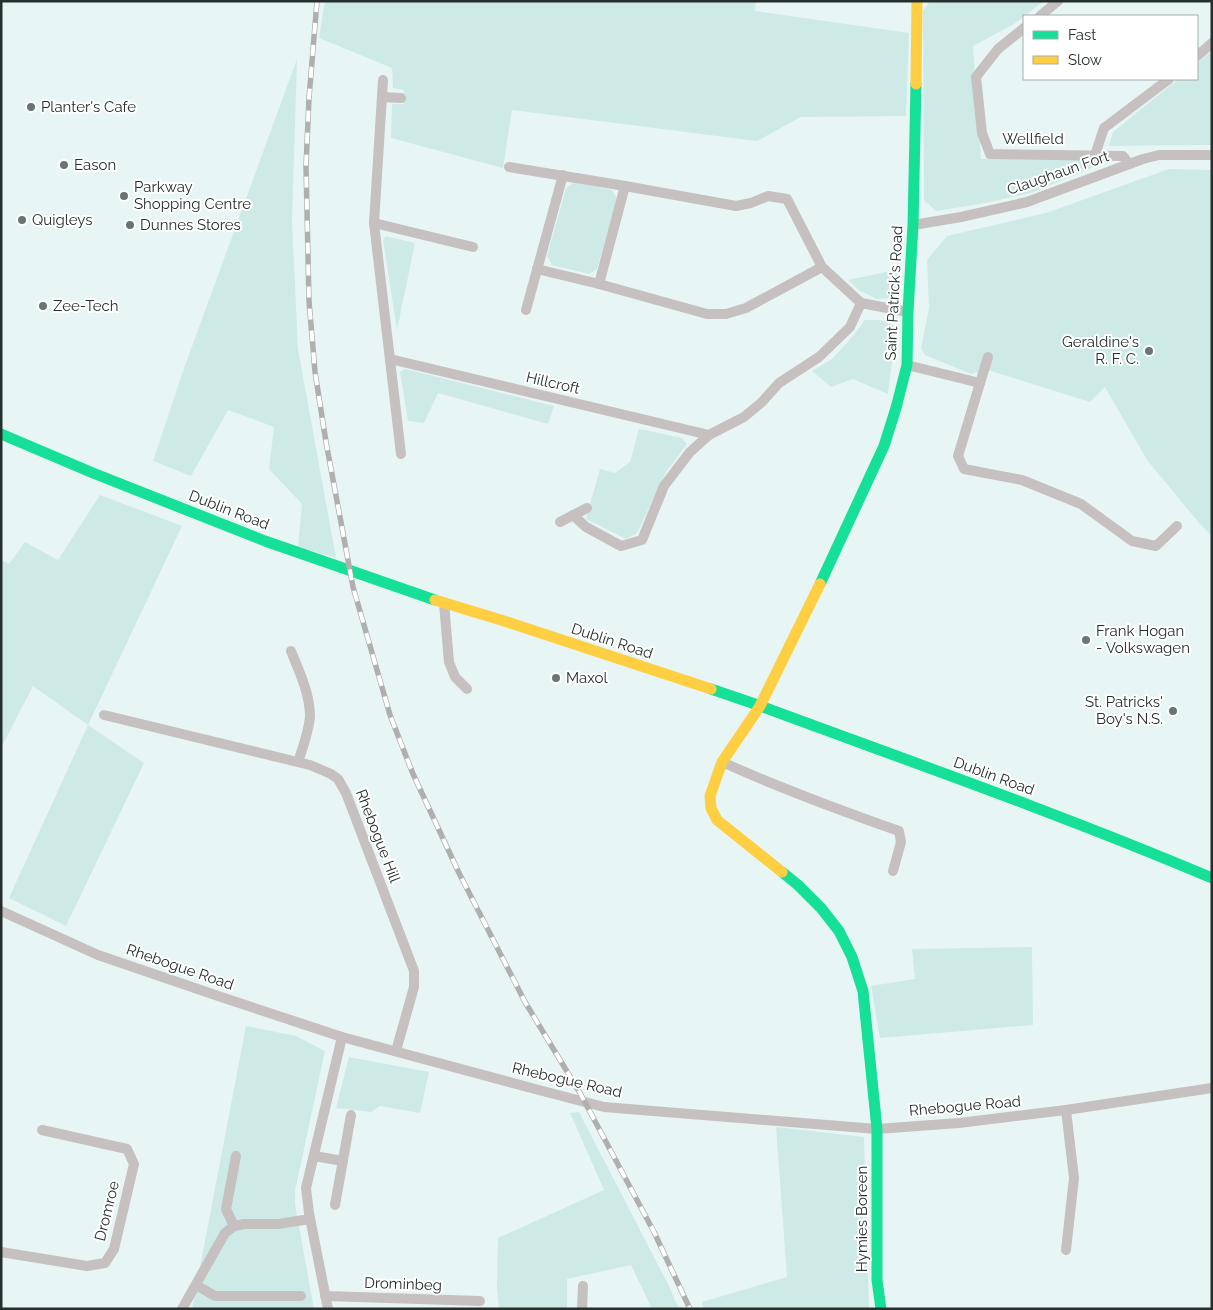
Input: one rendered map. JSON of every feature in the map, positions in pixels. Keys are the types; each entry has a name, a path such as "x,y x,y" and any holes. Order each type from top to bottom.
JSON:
{"street":[{"name":"Saint Patrick's Road","path":"722,762 760,706 808,611 884,446 896,408 907,365 913,224 917,1"},
{"path":"1041,15 1058,1"},
{"name":"Wellfield","path":"1023,29 998,49 976,77 982,133 990,154 1123,156 1129,164"},
{"path":"1198,55 1212,43"},
{"path":"383,80 374,223 401,454"},
{"path":"1095,155 1104,128 1168,80"},
{"path":"382,97 401,98"},
{"name":"Claughaun Fort","path":"913,224 961,217 1027,202 1143,159 1159,155 1212,155"},
{"path":"508,167 736,206 751,203 768,196 787,199 822,267 861,303 908,312"},
{"path":"526,310 563,176"},
{"path":"599,284 626,186"},
{"path":"374,223 473,247"},
{"path":"538,269 707,314 726,314 746,308 822,267"},
{"path":"573,514 586,527 621,546 642,540 664,486 690,452 710,435 744,416 762,402 779,383 819,357 850,327 861,303"},
{"path":"988,357 958,456 964,469 1022,480 1081,504 1132,541 1156,546 1177,526"},
{"name":"Hillcroft","path":"390,360 710,435"},
{"path":"907,365 980,383"},
{"name":"Dublin Road","path":"1,434 93,474 251,536 444,603 501,620 760,706 1130,843 1212,878"},
{"path":"560,522 587,508"},
{"path":"444,603 449,662 455,677 467,689"},
{"path":"290,651 300,672 308,697 310,716 298,762"},
{"name":"Rhebogue Hill","path":"104,715 310,765 338,779 346,793 414,970 414,987 396,1051"},
{"path":"722,762 844,812 898,831 902,842 893,871"},
{"name":"Hymies Boreen","path":"722,762 710,796 711,808 717,820 779,868 822,908 839,931 852,957 863,991 877,1128 877,1280 880,1309"},
{"name":"Rhebogue Road","path":"1,911 98,955 342,1037 604,1107 877,1128 959,1123 1066,1110 1212,1088"},
{"path":"328,1309 310,1219 306,1188 342,1037"},
{"path":"1066,1110 1074,1178 1066,1250"},
{"path":"335,1205 351,1115"},
{"name":"Dromroe","path":"1,1252 87,1266 104,1263 114,1249 134,1164 128,1149 42,1130"},
{"path":"234,1226 226,1209 236,1156"},
{"path":"314,1156 343,1161"},
{"path":"182,1309 225,1233 234,1226 244,1224 278,1224 310,1219"},
{"path":"196,1285 215,1296 301,1296"},
{"path":"582,1309 583,1286"},
{"name":"Drominbeg","path":"325,1296 480,1301"}],"shaded area":[{"path":"325,1 756,1 755,11 909,33 906,116 801,117 757,141 512,110 503,168 391,138 392,104 403,104 404,90 393,88 392,68 319,38"},
{"path":"930,1 1044,1 1026,15 1023,15 1014,24 973,46 981,159 1111,160 1031,193 936,211 924,200 923,11"},
{"path":"1212,51 1212,145 1109,146 1113,132 1177,80 1198,80 1198,62"},
{"path":"297,59 292,221 298,349 336,558 298,547 302,504 269,469 274,427 228,410 191,476 153,461 183,371"},
{"name":"Geraldine's R. F. C.","path":"1169,169 1212,170 1212,536 1147,460 1105,387 1090,402 988,370 971,374 925,355 921,348 929,308 927,260 947,236 1046,213"},
{"path":"575,182 612,190 617,199 597,269 589,274 552,265 547,256 566,188"},
{"path":"386,236 415,243 397,330 383,240"},
{"path":"900,269 898,284 889,298 877,299 859,290 848,280"},
{"path":"865,320 880,320 893,325 895,338 888,394 853,379 831,387 812,371 832,359"},
{"path":"405,369 554,406 548,424 438,393 424,423 408,421 400,372"},
{"path":"639,429 682,438 687,444 666,472 637,533 626,539 586,519 600,469 615,473 630,462"},
{"path":"100,495 182,526 88,725 33,686 1,748 1,560 9,564 25,542 58,560"},
{"path":"88,725 144,763 66,926 9,898"},
{"path":"1032,947 1033,1025 880,1038 871,986 915,979 912,949"},
{"path":"246,1026 296,1036 325,1051 295,1191 295,1204 314,1309 192,1309"},
{"path":"349,1057 429,1072 420,1113 380,1106 371,1112 336,1108"},
{"path":"579,1112 679,1309 652,1309 631,1265 567,1279 567,1309 499,1309 497,1288 498,1238 604,1190 570,1113"},
{"path":"776,1127 864,1137 869,1309 704,1309 702,1302 787,1277"}],"railway":[{"path":"317,1 309,98 306,166 309,301 315,372 353,587 390,715 413,774 459,873 525,1002 580,1093 654,1232 690,1309"}],"traffic: fast":[{"path":"820,584 884,446 907,365 913,225 916,84"},
{"path":"1,434 93,473 265,541 435,600"},
{"path":"711,689 1041,810 1212,878"},
{"path":"782,872 821,908 839,931 852,957 863,991 877,1129 877,1280 881,1309"}],"traffic: slow":[{"path":"916,84 917,1"},
{"path":"782,872 717,820 711,808 710,796 722,762 760,706 820,584"},
{"path":"435,600 711,689"}],"place":[{"name":"Planter's Cafe","path":"31,107"},
{"name":"Eason","path":"64,165"},
{"name":"Parkway Shopping Centre","path":"124,196"},
{"name":"Quigleys","path":"22,220"},
{"name":"Dunnes Stores","path":"130,225"},
{"name":"Zee-Tech","path":"43,306"},
{"name":"Geraldine's R. F. C.","path":"1149,351"},
{"name":"Frank Hogan - Volkswagen","path":"1086,640"},
{"name":"Maxol","path":"556,678"},
{"name":"St. Patricks' Boy's N.S.","path":"1173,711"}]}
